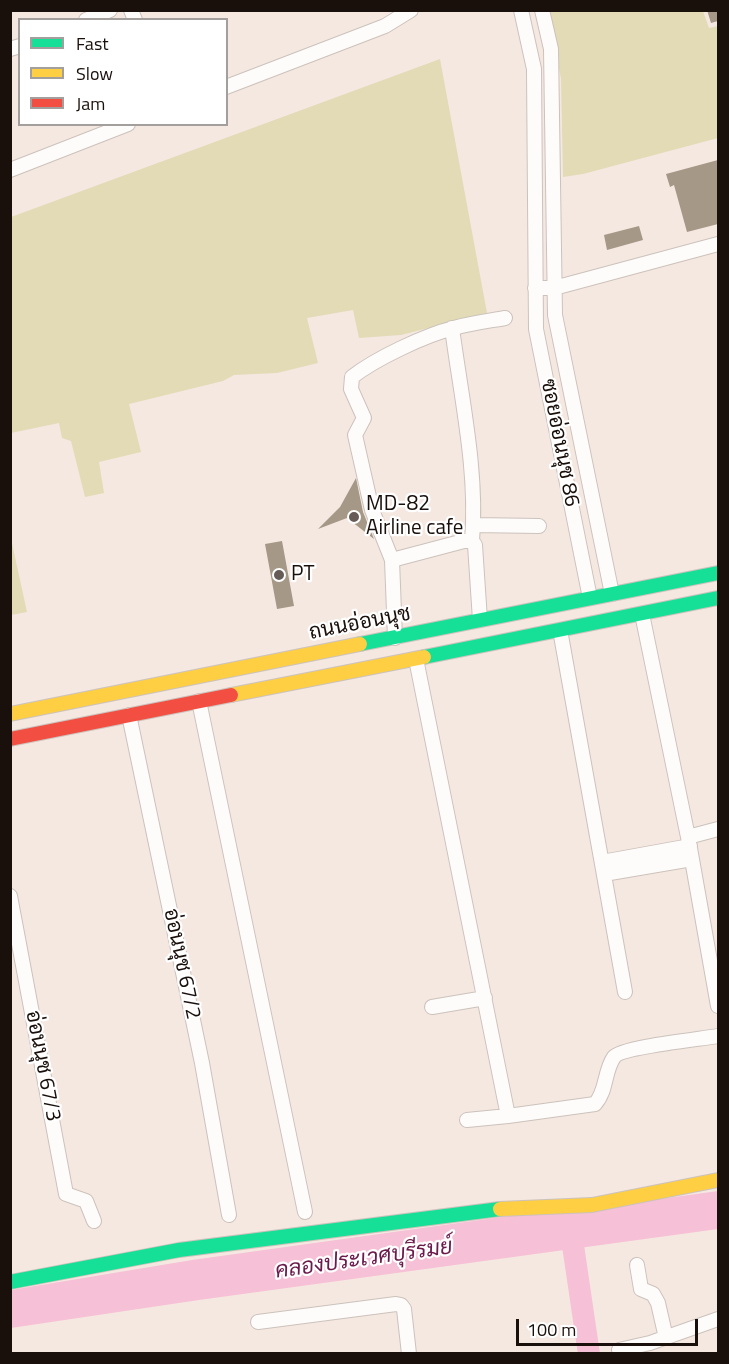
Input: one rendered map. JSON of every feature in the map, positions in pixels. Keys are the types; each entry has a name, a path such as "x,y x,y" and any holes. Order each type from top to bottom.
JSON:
{"main road":[{"name":"ถนนอ่อนนุช","path":"10,714 718,573"},
{"path":"612,594 618,619"},
{"path":"590,598 596,623"},
{"path":"10,739 718,598"},
{"path":"10,1282 227,1244 392,1221 502,1209 592,1205 718,1180"}],"street":[{"path":"228,86 386,26 411,10"},
{"name":"ซอยอ่อนนุช 86","path":"521,10 534,69 536,329 590,598"},
{"name":"ซอยอ่อนนุช 86","path":"542,10 551,49 554,288 557,334 612,594"},
{"path":"10,170 123,126"},
{"path":"535,288 554,288 718,244"},
{"path":"395,638 392,560 372,510 355,435 364,418 351,389 352,377 363,369 419,341 452,328 506,318"},
{"path":"452,328 469,450 474,525 472,541 475,545 480,621"},
{"path":"474,525 539,526"},
{"path":"392,560 472,541"},
{"path":"642,614 690,847 718,1006"},
{"path":"560,630 625,992"},
{"path":"416,659 508,1116"},
{"path":"199,701 305,1212"},
{"name":"อ่อนนุช 67/2","path":"129,715 202,1063 229,1215"},
{"path":"603,868 690,847 718,829"},
{"name":"อ่อนนุช 67/3","path":"10,896 66,1194 86,1201 94,1221"},
{"path":"432,1007 485,998"},
{"path":"467,1120 580,1108 595,1104 602,1093 611,1063 618,1054 640,1048 718,1036"},
{"path":"637,1265 641,1289 653,1294 658,1303 666,1338"},
{"path":"258,1322 401,1305 404,1309 409,1353"},
{"path":"619,1350 666,1338 718,1319"}],"shaded area":[{"path":"548,11 703,11 709,28 718,26 718,138 583,174 563,177 561,79"},
{"path":"440,59 487,313 401,335 359,338 353,310 307,318 318,363 277,373 234,375 223,381 129,404 141,452 99,462 104,493 85,497 71,441 62,438 59,423 11,433 11,217"},
{"path":"10,534 27,612 11,615 10,615"}],"water":[{"name":"คลองประเวศบุรีรมย์","path":"718,1191 718,1229 11,1328 11,1290 192,1260 552,1210 579,1210"}],"building":[{"path":"707,10 718,10 718,21 711,23"},
{"path":"718,160 718,224 687,232 674,185 670,187 666,174"},
{"path":"639,226 643,240 607,250 604,235"},
{"path":"356,478 363,512 374,539 347,518 318,529 340,507"},
{"name":"PT","path":"282,541 294,606 277,609 265,544"}],"waterway":[{"path":"571,1232 589,1354"}],"traffic: fast":[{"path":"360,644 718,573"},
{"path":"424,657 718,598"},
{"path":"10,1282 179,1250 500,1209"}],"traffic: slow":[{"path":"10,714 360,644"},
{"path":"231,695 424,657"},
{"path":"500,1209 592,1205 718,1180"}],"traffic: jam":[{"path":"10,739 231,695"}],"place":[{"name":"MD-82 Airline cafe","path":"354,517"},
{"name":"PT","path":"279,575"}]}
